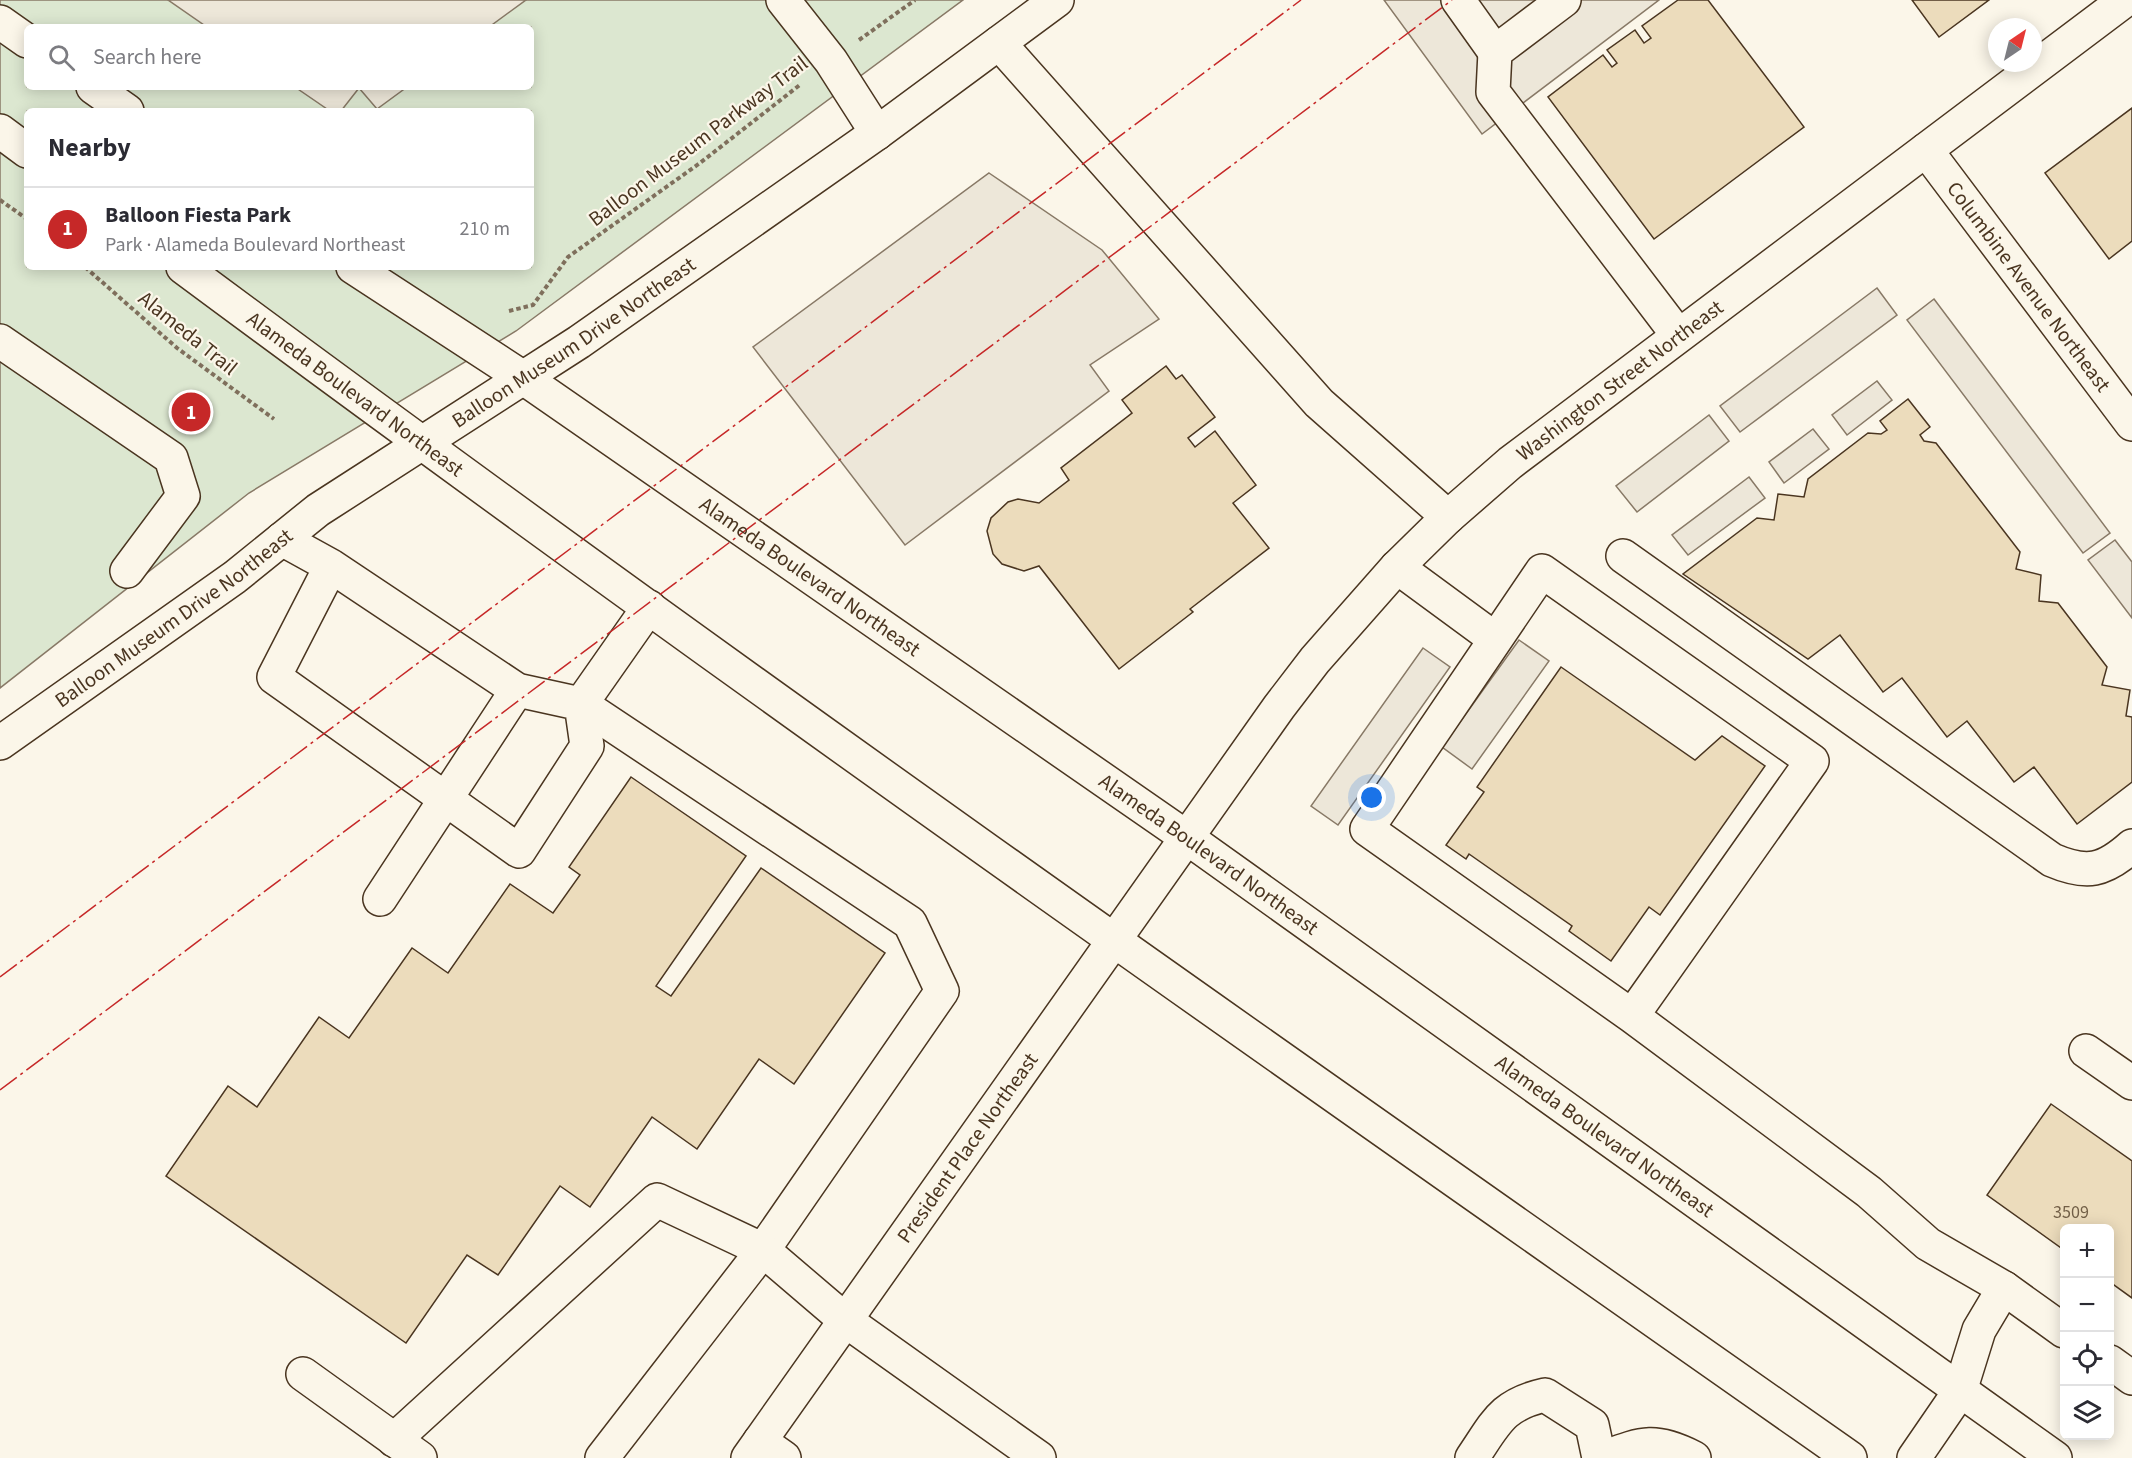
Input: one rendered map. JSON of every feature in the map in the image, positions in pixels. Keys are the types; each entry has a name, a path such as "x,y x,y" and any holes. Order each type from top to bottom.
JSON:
{"main road":[{"path":"783,0 831,61 877,133"},
{"name":"Balloon Museum Drive Northeast","path":"0,743 235,577 318,510 525,379 877,133 1057,0"},
{"path":"1458,0 1495,52 1493,92 1678,335"},
{"path":"1495,52 1564,0"},
{"name":"Washington Street Northeast","path":"1186,837 1315,660 1397,567 1448,517 1556,426 2125,0"},
{"path":"0,22 24,39"},
{"path":"999,43 1319,403 1448,517"},
{"path":"97,90 123,108"},
{"path":"0,131 24,149"},
{"name":"Columbine Avenue Northeast","path":"1926,150 2132,424"},
{"name":"Alameda Boulevard Northeast","path":"187,270 1112,941 1850,1458"},
{"name":"Alameda Boulevard Northeast","path":"358,270 525,379 1186,837 2055,1458"},
{"path":"0,341 171,458 183,496 127,571"},
{"path":"282,539 331,566 517,690 592,710 910,923 942,991 762,1250 602,1458"},
{"path":"1623,556 2052,860 2069,867 2088,870 2105,867 2132,846"},
{"path":"331,566 274,677 519,851 586,746 592,710 649,607"},
{"path":"1397,567 1495,639"},
{"path":"1632,1016 1812,761 1542,571 1366,829 1632,1016 1869,1192 1928,1244 2004,1288 2060,1327"},
{"path":"380,899 517,690"},
{"name":"President Place Northeast","path":"764,1452 846,1320 1186,837"},
{"path":"2086,1051 2132,1083"},
{"path":"303,1374 407,1449 657,1200 762,1250 846,1320 1039,1458"},
{"path":"1914,1458 1960,1391 1979,1330 2004,1288"},
{"path":"2114,1365 2132,1378"},
{"path":"1472,1458 1499,1418 1519,1401 1545,1395 1592,1425 1601,1458 1638,1445 1666,1444 1694,1458"}],"path":[{"name":"Balloon Museum Parkway Trail","path":"509,311 533,305 568,257 700,163 831,61 915,0"},
{"path":"0,200 24,217"},
{"name":"Alameda Trail","path":"88,270 177,348 274,419"}],"green space":[{"path":"0,0 963,0 516,331 249,493 0,688"}],"shaded area":[{"path":"168,0 526,0 493,24 203,24"},
{"path":"1384,0 1659,0 1482,134"},
{"path":"299,90 357,90 343,108 326,108"},
{"path":"361,90 403,90 378,108"},
{"path":"989,173 1102,250 1159,319 1090,365 1109,391 905,545 753,347"},
{"path":"1877,288 1897,315 1740,432 1720,406"},
{"path":"1934,299 2110,533 2083,553 1907,320"},
{"path":"1877,381 1892,400 1847,435 1832,415"},
{"path":"1709,415 1729,441 1637,512 1616,486"},
{"path":"1813,429 1829,449 1784,483 1769,462"},
{"path":"1749,477 1765,498 1688,555 1672,535"},
{"path":"2115,540 2132,562 2132,618 2088,560"},
{"path":"1519,640 1549,661 1472,769 1442,747"},
{"path":"1423,648 1450,667 1338,825 1311,806"}],"building":[{"path":"1678,0 1708,0 1804,127 1654,239 1548,97 1603,55 1612,67 1617,63 1607,50 1635,30 1644,43 1651,38 1642,26"},
{"path":"1912,0 1989,0 1939,37"},
{"path":"2132,108 2132,241 2109,259 2045,173"},
{"path":"1166,366 1176,379 1182,375 1215,417 1188,438 1195,447 1215,431 1256,485 1233,503 1269,548 1190,609 1193,612 1119,669 1039,566 1024,571 1002,564 993,554 987,531 991,518 1008,502 1018,499 1039,503 1069,480 1061,468 1132,413 1122,400"},
{"path":"1908,399 1930,427 1920,435 1924,441 1936,443 2020,552 2016,569 2041,575 2039,601 2058,603 2107,667 2102,685 2130,690 2126,716 2132,717 2132,782 2077,824 2034,767 2014,782 1967,721 1947,737 1902,678 1883,692 1840,635 1808,659 1683,574 1757,518 1774,520 1778,494 1804,497 1808,479 1868,433 1881,434 1887,430 1880,421"},
{"path":"1561,667 1695,760 1722,736 1765,766 1660,915 1649,907 1611,961 1569,931 1572,926 1469,854 1466,859 1446,845 1484,792 1477,787"},
{"path":"631,777 746,856 656,986 671,996 761,868 885,953 794,1084 759,1059 697,1149 652,1117 590,1207 560,1186 498,1275 467,1255 406,1343 166,1176 228,1086 257,1107 319,1017 349,1038 412,948 448,973 510,884 553,913 580,875 569,867"},
{"path":"2051,1104 2132,1161 2132,1298 2114,1285 2114,1224 2060,1224 2060,1247 1987,1195"}],"power":[{"path":"0,977 1301,0"},
{"path":"0,1090 1452,0"}],"place":[{"name":"Balloon Fiesta Park","path":"191,412"}]}
